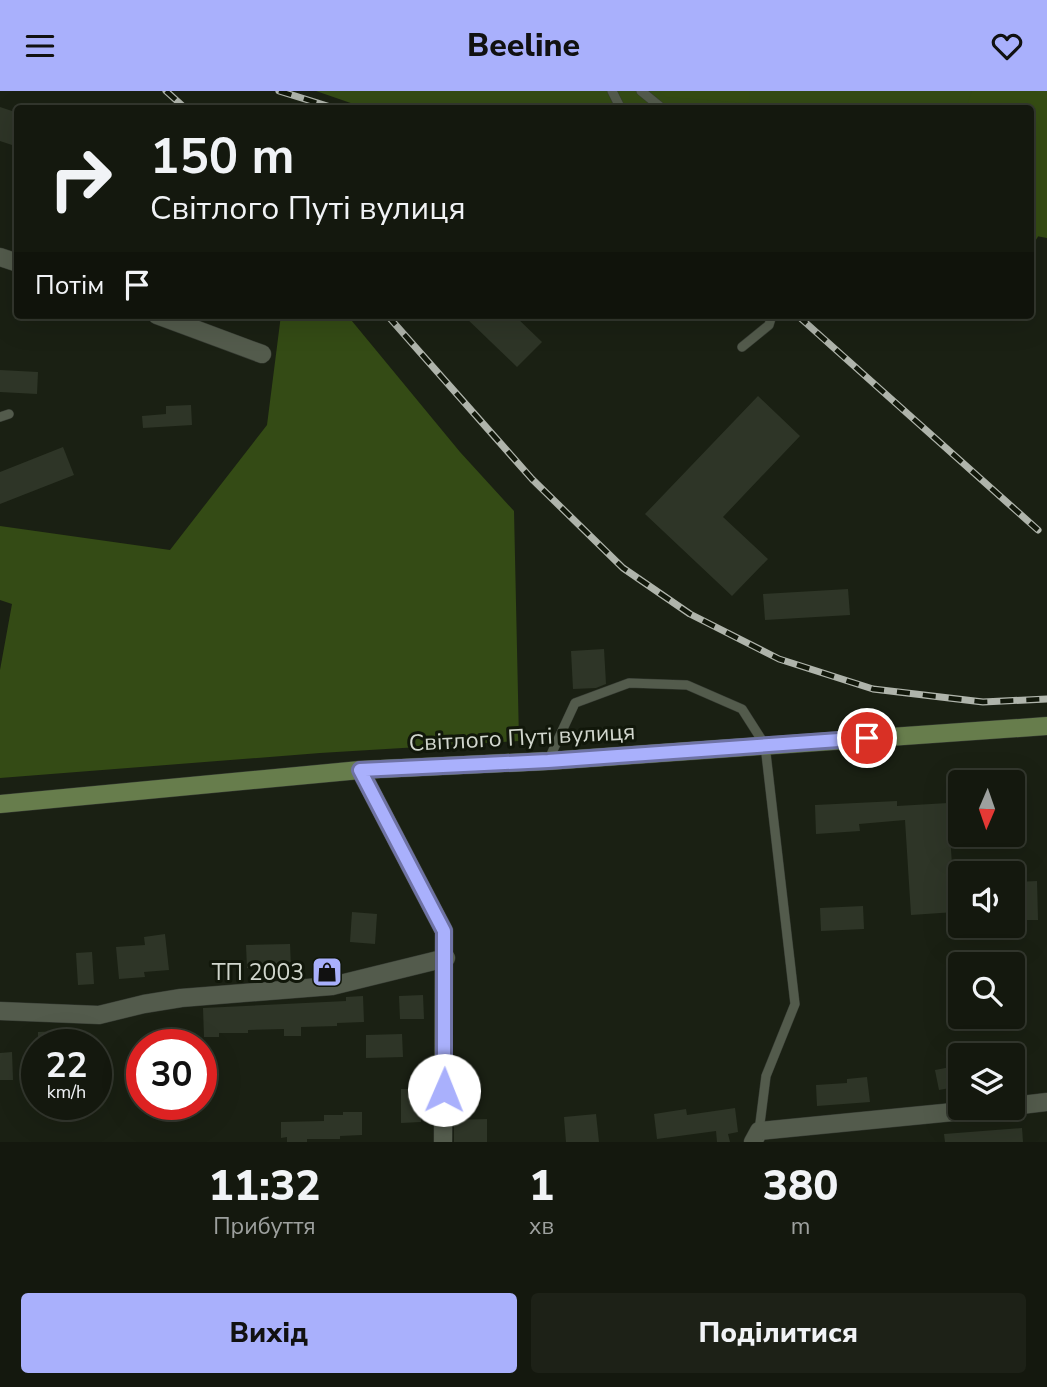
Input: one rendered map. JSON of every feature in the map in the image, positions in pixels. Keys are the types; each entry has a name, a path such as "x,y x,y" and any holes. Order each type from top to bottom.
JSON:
{"main road":[{"name":"Світлого Путі вулиця","path":"0,804 360,770 548,761 1047,726"}],"street":[{"path":"168,319 262,354"},
{"path":"360,770 444,931 446,958 443,1142"},
{"path":"0,1011 99,1015 181,998 332,986 446,958"},
{"path":"1025,1105 1047,1102"},
{"path":"756,1137 948,1114"}],"lane":[{"path":"641,91 658,105"},
{"path":"742,347 769,325 771,319"},
{"path":"548,761 575,703 629,683 687,685 742,709 765,745 795,1004 766,1076 756,1137"}],"green space":[{"path":"316,91 1047,91 1047,222 1034,243 1034,105 356,105"},
{"path":"658,91 749,91 749,103 666,97"},
{"path":"972,91 1047,91 1047,238 1034,236 1034,105 967,105"},
{"path":"280,319 350,319 460,452 514,511 519,741 320,753 0,778 0,670 12,604 0,600 0,526 170,550 267,425"}],"building":[{"path":"0,107 14,112 14,146 0,141"},
{"path":"467,319 518,319 542,342 517,367"},
{"path":"0,370 38,372 37,394 0,392"},
{"path":"758,396 800,436 723,517 768,559 732,596 645,514"},
{"path":"191,405 192,425 143,428 142,416 166,414 166,406"},
{"path":"63,447 74,475 0,504 0,472"},
{"path":"848,589 850,615 765,620 763,594"},
{"path":"604,649 606,684 596,688 573,689 571,651"},
{"path":"897,801 897,806 948,803 948,847 951,847 952,861 948,861 948,912 911,915 905,820 859,824 860,831 816,834 815,805"},
{"path":"1037,881 1038,920 1025,920 1025,882"},
{"path":"863,906 864,929 821,931 820,908"},
{"path":"352,912 377,914 375,944 350,942"},
{"path":"165,934 169,970 144,972 145,977 119,979 116,947 145,945 144,937"},
{"path":"290,944 291,968 247,968 246,945"},
{"path":"92,952 94,984 78,985 76,953"},
{"path":"423,995 424,1019 400,1019 399,996"},
{"path":"363,996 364,1022 301,1027 301,1036 284,1036 284,1029 219,1033 217,1037 217,1029 204,1029 203,1008 346,1001 346,997"},
{"path":"402,1034 403,1057 366,1058 366,1035"},
{"path":"12,1052 13,1080 0,1080 0,1053"},
{"path":"948,1068 948,1088 939,1090 935,1070"},
{"path":"867,1077 870,1102 817,1106 816,1085 847,1083 847,1079"},
{"path":"401,1089 422,1089 421,1122 401,1123"},
{"path":"735,1108 738,1132 728,1134 730,1142 717,1142 716,1131 657,1139 654,1114 686,1109 687,1115"},
{"path":"343,1112 362,1112 362,1135 340,1136 340,1139 307,1139 307,1142 287,1142 287,1137 281,1138 281,1122 324,1121 324,1115 343,1115"},
{"path":"596,1114 599,1142 566,1142 564,1117"},
{"path":"487,1119 487,1142 454,1142 454,1120"},
{"path":"1022,1128 1023,1142 945,1142 944,1134"}],"railway":[{"path":"166,91 182,105"},
{"path":"279,91 324,105"},
{"path":"391,319 532,479 623,568 690,614 779,659 873,689 983,702 1047,699"},
{"path":"801,319 1038,530"}],"place":[{"name":"ТП 2003","path":"327,972"}],"route":[{"path":"444,1090 444,931 360,770 548,761 867,738"}]}
